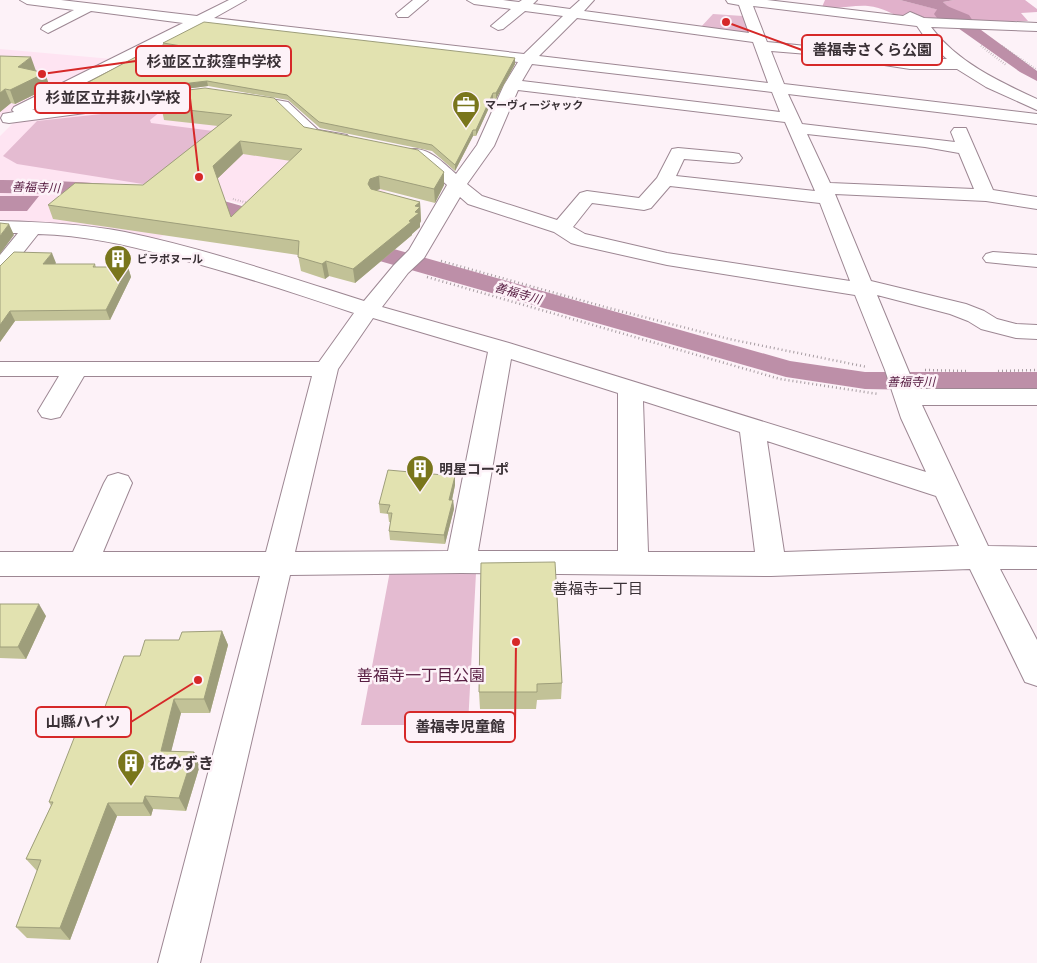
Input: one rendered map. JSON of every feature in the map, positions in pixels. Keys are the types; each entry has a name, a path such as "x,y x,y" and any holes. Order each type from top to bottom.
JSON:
{"street":[{"path":"27,0 1037,120"},
{"path":"5,123 16,112 239,0"},
{"path":"403,0 419,1"},
{"path":"461,9 473,0 526,3 573,14 910,64 960,64"},
{"path":"179,963 326,369 352,330 409,262 433,210 457,185 485,146 512,85 528,60 587,0"},
{"path":"403,14 419,1"},
{"path":"739,1 750,17 778,89 825,193 909,403 947,489 979,558 1037,672"},
{"path":"739,1 921,22 1036,27"},
{"path":"498,26 526,3"},
{"path":"890,4 921,22 933,40 960,64 992,84 1037,105"},
{"path":"48,29 89,7"},
{"path":"117,26 139,13"},
{"path":"750,17 768,19"},
{"path":"915,38 933,40"},
{"path":"140,51 187,58 174,64 170,70"},
{"path":"512,85 793,123 966,149"},
{"path":"5,123 199,94"},
{"path":"227,96 282,106 313,134 360,143"},
{"path":"952,110 986,195"},
{"path":"398,151 426,157 475,200 561,228 578,238 667,259 863,288 952,307 976,316 989,324 1016,331 1037,332"},
{"path":"561,228 587,197 644,204 665,180 678,153 733,158"},
{"path":"665,180 825,193 986,195 1037,203"},
{"path":"0,226 52,228 124,238 244,270 369,310 501,348 947,489"},
{"path":"0,269 33,227"},
{"path":"994,258 1037,261"},
{"path":"461,562 501,348"},
{"path":"0,368 326,369"},
{"path":"51,412 76,369"},
{"path":"630,389 633,562"},
{"path":"909,403 1037,397"},
{"path":"752,428 771,564"},
{"path":"83,564 118,483"},
{"path":"0,564 461,562 771,564 1037,558"}],"path":[{"path":"951,23 1009,66"},
{"path":"233,199 250,204"},
{"path":"409,262 604,307 729,339 862,366 897,371 975,372"},
{"path":"409,262 506,298 780,379 909,403"},
{"path":"993,371 1037,370"}],"shaded area":[{"path":"825,0 900,0 940,10 944,15 945,10 951,10 943,2 954,0 1025,0 1037,9 1037,12 1021,13 1028,21 935,22 905,18 873,7 822,7"},
{"path":"0,49 112,59 6,113 0,119"},
{"path":"206,96 307,137 416,158 380,197 336,233 221,198 158,239 118,231 0,223 0,136 15,121"}],"green space":[{"path":"713,14 743,16 751,35 700,28"},
{"path":"166,107 150,120 151,123 221,132 149,185 17,164 3,156 37,121"},
{"name":"善福寺一丁目公園","path":"390,571 476,573 468,725 361,725"}],"water":[{"path":"900,0 954,0 943,2 952,10 945,10 949,14 944,15 939,10"},
{"path":"977,27 1037,71 1037,81 1020,72 958,28"},
{"path":"0,180 109,184 164,190 217,199 790,361 865,372 1037,372 1037,392 865,389 786,377 201,210 72,194 0,193"},
{"path":"0,196 39,196 27,211 0,211"}],"building":[{"path":"204,22 515,58 496,93 493,93 476,130 473,130 455,165 432,145 319,122 287,95 207,81 114,92 85,84 145,52 188,58 194,57 197,52 194,48 163,43"},
{"path":"0,56 31,57 18,67 45,73 10,90 5,89 0,93"},
{"path":"205,88 274,98 304,127 418,150 444,172 434,189 379,176 370,179 368,184 371,189 420,202 415,206 420,207 415,212 419,213 409,221 411,222 353,269 326,261 322,264 298,257 299,241 48,205 75,183 143,185 232,115 161,107 169,101 147,95","holes":["240,141 302,149 231,217 213,166"]},
{"path":"0,223 9,224 0,236"},
{"path":"14,252 52,253 43,264 95,264 93,267 128,267 106,310 10,311 0,325 0,266"},
{"path":"388,470 455,476 449,500 453,500 444,535 389,531 392,513 387,513 390,505 379,504"},
{"path":"555,562 562,683 537,684 537,692 479,692 481,563"},
{"path":"0,604 39,604 18,647 0,647"},
{"path":"222,631 204,699 174,699 161,751 194,752 179,798 145,796 143,803 108,803 60,928 16,927 41,860 26,859 53,802 49,802 78,728 97,728 124,656 140,656 145,640 179,640 182,632"}],"waterway":[{"name":"善福寺川","path":"947,14 960,21"}],"place":[{"name":"善福寺さくら公園","path":"726,22"},
{"name":"杉並区立荻窪中学校","path":"42,74"},
{"name":"マーヴィージャック","path":"466,129"},
{"name":"杉並区立井荻小学校","path":"199,177"},
{"name":"ビラポヌール","path":"118,283"},
{"name":"明星コーポ","path":"420,493"},
{"name":"善福寺児童館","path":"516,642"},
{"name":"山縣ハイツ","path":"198,680"},
{"name":"花みずき","path":"131,787"}],"district":[{"name":"善福寺一丁目","path":"598,589"}]}
